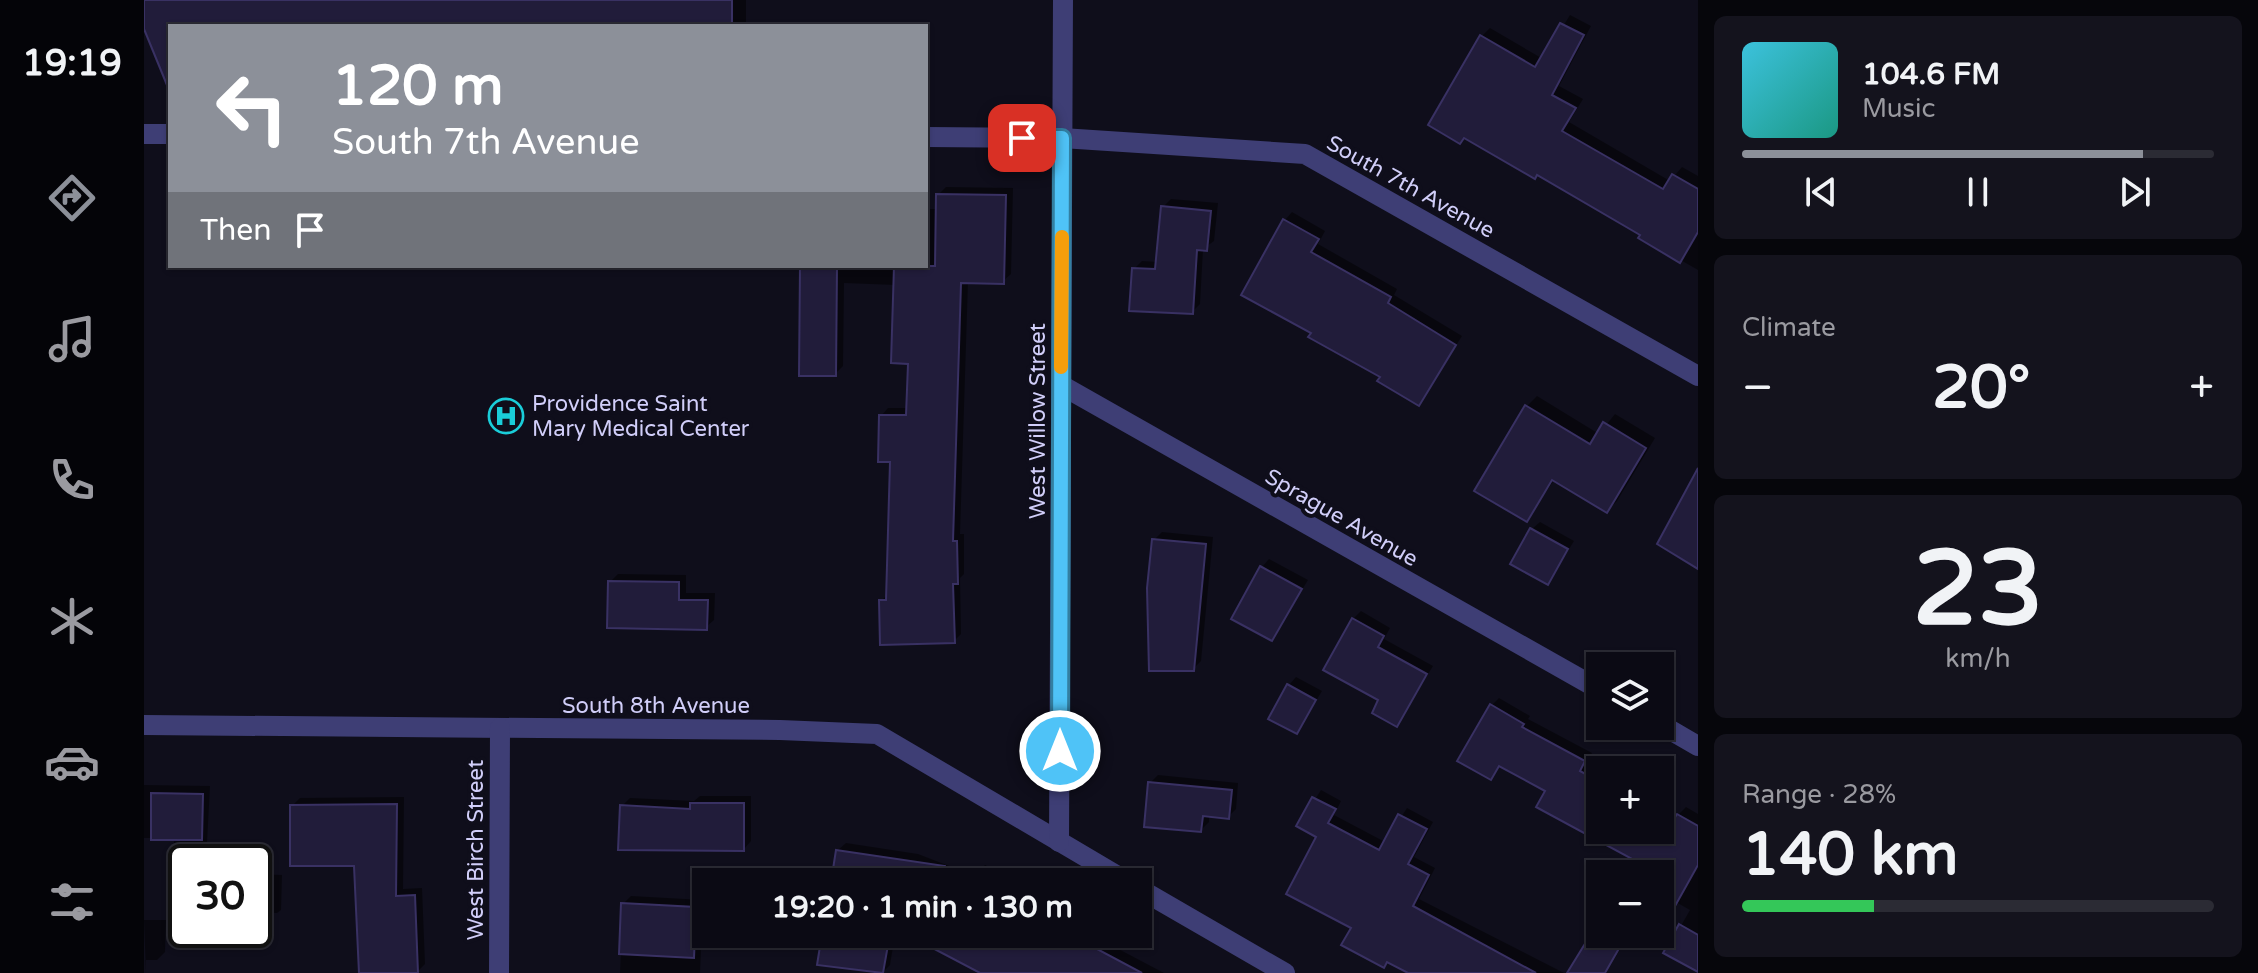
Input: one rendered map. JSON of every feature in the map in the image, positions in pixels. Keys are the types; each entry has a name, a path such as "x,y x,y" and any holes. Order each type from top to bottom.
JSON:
{"street":[{"name":"West Willow Street","path":"1059,842 1063,0"},
{"path":"144,134 168,134"},
{"name":"South 7th Avenue","path":"928,137 1062,138 1305,154 1698,376"},
{"name":"Sprague Avenue","path":"1061,385 1586,682"},
{"name":"South 8th Avenue","path":"144,725 877,734 1104,868"},
{"name":"West Birch Street","path":"499,973 500,728"},
{"path":"1674,732 1698,746"},
{"path":"1152,896 1285,973"}],"building":[{"path":"144,0 732,0 732,24 168,24 168,88 144,29"},
{"path":"1560,23 1584,35 1552,95 1576,108 1562,131 1663,189 1672,174 1698,189 1698,232 1680,263 1638,238 1640,235 1537,175 1535,179 1464,138 1460,144 1428,125 1480,35 1535,67"},
{"path":"936,194 1006,195 1004,284 961,283 953,541 957,541 958,584 953,584 955,643 880,645 879,600 886,600 890,462 878,462 879,415 906,415 908,364 891,363 894,268 935,266"},
{"path":"1161,206 1211,211 1207,251 1197,250 1193,314 1129,311 1132,268 1155,269"},
{"path":"1283,219 1319,239 1311,252 1391,297 1388,303 1456,345 1419,406 1377,381 1380,377 1308,337 1311,333 1241,295"},
{"path":"800,268 837,268 836,376 799,376"},
{"path":"1525,405 1590,444 1603,422 1646,448 1607,513 1552,480 1527,522 1474,491"},
{"path":"1698,468 1698,569 1657,544"},
{"path":"1530,528 1568,549 1548,585 1510,564"},
{"path":"1152,539 1206,544 1194,671 1149,671 1147,588"},
{"path":"1260,566 1302,589 1272,641 1231,619"},
{"path":"608,581 679,582 679,600 708,600 707,630 607,628"},
{"path":"1352,618 1384,636 1378,647 1427,674 1397,727 1372,713 1378,700 1323,670"},
{"path":"1287,684 1316,700 1297,734 1268,719"},
{"path":"1490,704 1524,724 1522,727 1585,761 1580,771 1586,774 1586,834 1536,807 1545,791 1499,766 1491,780 1457,761"},
{"path":"1148,782 1232,790 1229,819 1203,816 1201,832 1144,827"},
{"path":"151,793 203,794 202,840 151,840"},
{"path":"1312,797 1336,809 1328,823 1379,850 1398,814 1427,829 1408,864 1429,875 1413,906 1536,973 1408,973 1387,962 1384,968 1341,945 1351,928 1286,894 1316,837 1296,826"},
{"path":"690,803 744,803 744,851 618,850 620,805 690,809"},
{"path":"397,804 396,896 415,895 418,973 359,973 354,866 290,866 290,805"},
{"path":"1677,814 1698,826 1698,865 1674,908 1674,860 1634,860 1604,844 1674,844 1674,819"},
{"path":"836,850 945,866 945,868 833,868"},
{"path":"621,903 692,907 694,958 619,954"},
{"path":"1679,924 1698,935 1698,972 1663,953 1666,948 1674,948 1674,933"},
{"path":"1586,942 1586,948 1619,948 1605,973 1567,973"},
{"path":"820,948 887,948 883,973 817,965"},
{"path":"933,948 1095,948 1142,973 980,973"}],"slow traffic":[{"path":"1061,367 1062,237"}],"place":[{"name":"Providence Saint Mary Medical Center","path":"506,416"}],"route":[{"path":"1022,138 1062,138 1060,751"}]}
